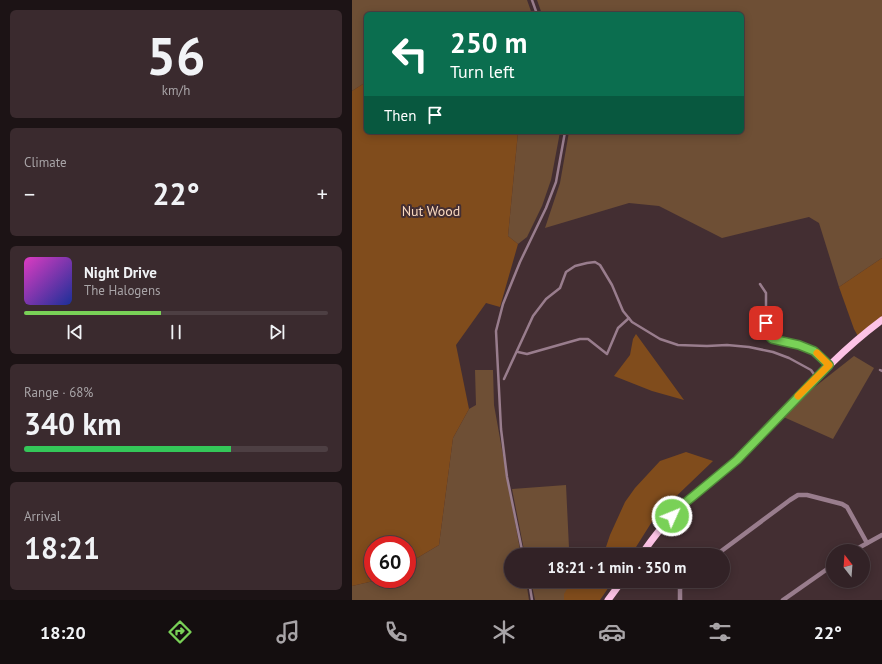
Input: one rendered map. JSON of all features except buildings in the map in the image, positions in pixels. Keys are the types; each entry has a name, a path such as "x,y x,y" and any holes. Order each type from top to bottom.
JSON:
{"main road":[{"path":"646,548 659,529 680,507 737,460 829,365 865,332 882,320"},
{"path":"608,600 617,588"}],"street":[{"path":"725,548 798,495 807,495 842,504 847,507 867,543 882,536"},
{"path":"783,600 826,569"},
{"path":"680,588 680,600"}],"lane":[{"path":"532,0 536,12"},
{"path":"522,548 507,477 501,429 496,331 503,304 556,182 565,134"},
{"path":"504,379 518,352 533,316 546,299 560,288 566,272 575,266 595,262 600,265 612,284 623,311 632,322 660,339 678,345 749,347 773,352 789,358 811,370 817,377"},
{"path":"760,284 766,293 766,329 769,337 776,341 799,345 814,351 829,365"},
{"path":"518,352 527,354 580,338 588,339 607,354 618,328 629,318"},
{"path":"530,588 532,600"}],"shaded area":[{"path":"352,0 527,0 531,12 364,12 364,83 352,91"},
{"path":"537,0 882,0 882,258 839,287 819,223 809,217 722,238 659,206 629,203 545,228 560,183 569,134 744,134 744,12 541,12"},
{"path":"518,134 560,134 551,180 542,206 527,237 518,244 508,236"},
{"path":"854,356 874,368 833,439 779,415"},
{"path":"475,370 493,370 494,405 520,548 504,548 504,588 527,588 529,600 352,600 352,586 364,583 364,588 416,588 416,559 439,545 453,438 469,409 476,405"},
{"path":"566,485 569,548 524,548 512,489"},
{"path":"532,588 569,588 565,600 535,600"}],"green space":[{"name":"Nut Wood","path":"364,83 364,134 518,134 508,236 518,244 500,307 486,303 456,345 469,409 453,438 439,545 416,559 416,536 364,536 364,583 352,586 352,91"},
{"path":"882,258 882,320 859,338 854,329 839,287"},
{"path":"636,334 684,400 652,391 614,376 630,355 633,339"},
{"path":"686,452 713,461 653,520 635,548 606,548 625,502 635,488 660,461"},
{"path":"568,588 608,588 600,600 564,600 564,594"}],"slow traffic":[{"path":"798,396 829,365 817,353"}],"route":[{"path":"672,516 680,507 737,460 803,390 829,365 814,351 799,345 772,339 767,334 766,323"}]}
